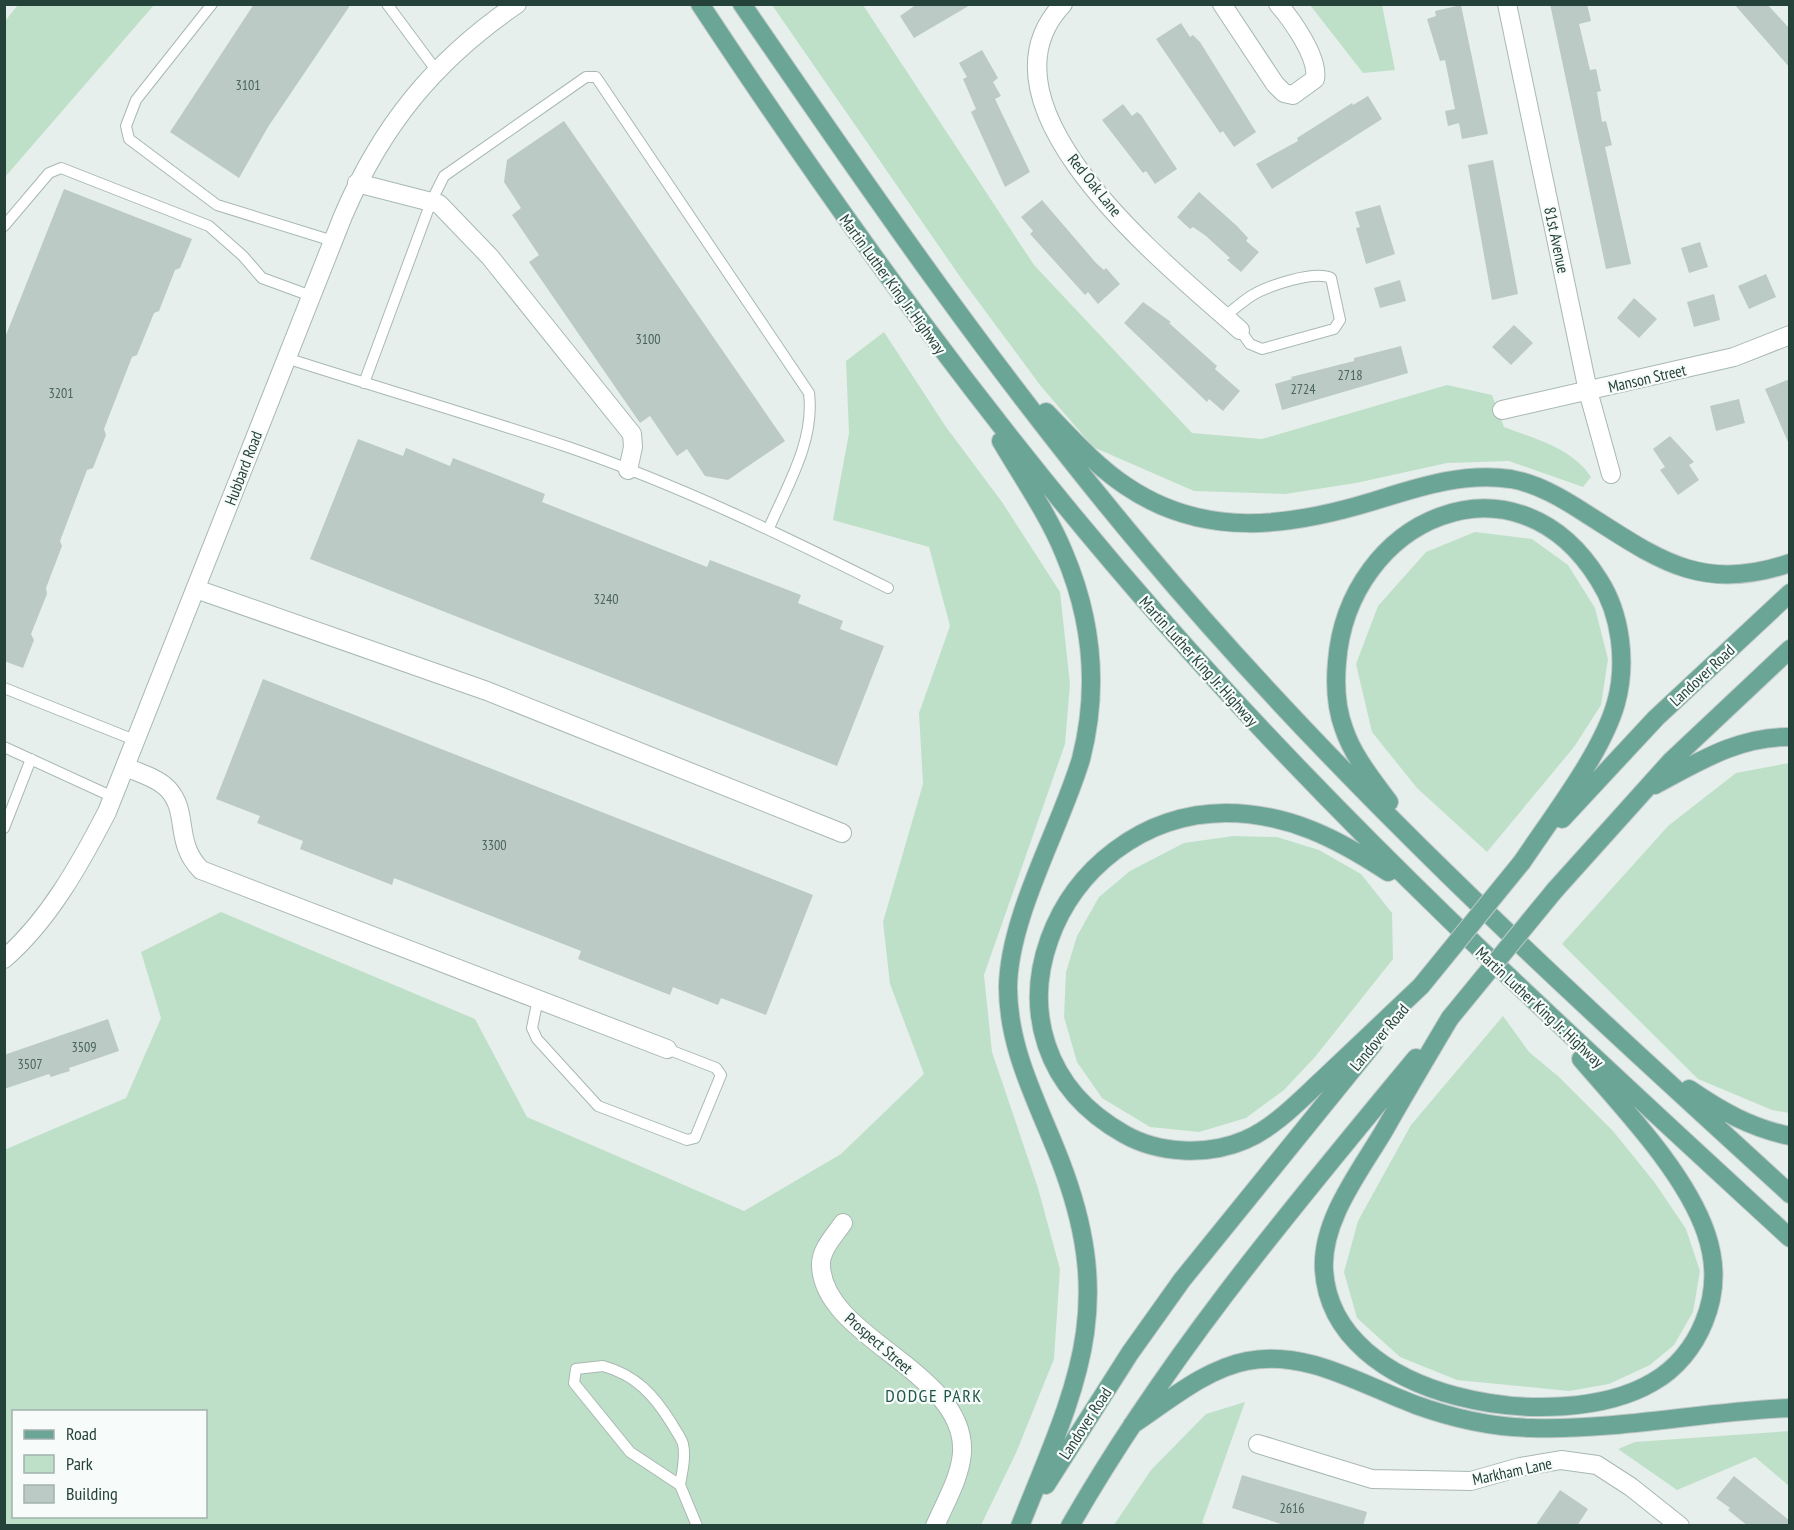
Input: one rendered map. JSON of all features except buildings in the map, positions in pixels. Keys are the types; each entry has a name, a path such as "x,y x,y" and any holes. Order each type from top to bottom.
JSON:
{"main road":[{"name":"Martin Luther King Jr. Highway","path":"699,4 823,188 973,392 1163,621 1303,774 1418,891 1530,999 1790,1238"},
{"name":"Martin Luther King Jr. Highway","path":"742,4 878,202 1077,470 1146,553 1261,682 1427,855 1638,1055 1790,1194"},
{"path":"1000,365 1088,455 1124,485 1160,505 1197,517 1252,524 1298,521 1440,482 1493,477 1515,480 1548,491 1646,552 1680,568 1732,575 1762,571 1790,562"},
{"path":"973,392 1063,550 1085,616 1091,667 1090,715 1081,759 1017,932 1009,967 1009,1005 1014,1043 1077,1208 1086,1252 1089,1298 1084,1346 1074,1386 1021,1526"},
{"path":"1427,855 1372,779 1344,729 1336,693 1340,637 1344,620 1360,583 1396,540 1442,514 1486,508 1520,513 1534,519 1572,546 1603,585 1615,617 1621,649 1617,700 1605,731 1522,862"},
{"name":"Landover Road","path":"1021,1526 1082,1426 1182,1280 1522,862 1621,753 1790,592"},
{"path":"1070,1526 1132,1425 1230,1286 1555,890 1640,793 1790,649"},
{"path":"1640,793 1727,747 1764,739 1790,737"},
{"path":"1418,891 1339,841 1303,825 1228,813 1173,822 1121,848 1089,873 1076,888 1049,934 1041,968 1039,1003 1044,1036 1057,1067 1089,1110 1114,1129 1143,1143 1176,1150 1204,1150 1247,1140 1280,1118 1421,986"},
{"path":"1450,1018 1336,1217 1329,1234 1324,1267 1332,1306 1344,1328 1372,1356 1412,1379 1453,1394 1495,1404 1537,1407 1611,1399 1654,1382 1688,1351 1708,1313 1713,1284 1712,1255 1696,1210 1656,1150 1530,999"},
{"path":"1638,1055 1732,1117 1752,1126 1790,1136"},
{"path":"1132,1425 1218,1371 1246,1361 1263,1359 1308,1363 1445,1414 1531,1428 1580,1427 1790,1408"}],"street":[{"name":"Hubbard Road","path":"4,959 41,921 86,851 113,798 357,183 394,120 436,70 479,32 517,4"},
{"name":"Red Oak Lane","path":"1063,4 1044,31 1035,66 1040,96 1054,129 1101,197 1240,330"},
{"path":"1222,4 1275,84 1284,93 1293,95 1315,79 1316,71 1300,34 1278,4"},
{"name":"81st Avenue","path":"1507,4 1588,391 1611,474"},
{"path":"357,183 439,204 490,257 632,434 633,447 628,470"},
{"name":"Manson Street","path":"1502,410 1734,357 1790,335"},
{"path":"196,588 487,691 842,833"},
{"path":"126,767 160,783 175,799 180,813 184,845 190,858 201,870 667,1049"},
{"name":"Prospect Street","path":"843,1223 823,1254 821,1266 830,1295 861,1329 909,1368 944,1401 960,1434 962,1452 959,1467 934,1526"},
{"name":"Markham Lane","path":"1258,1444 1371,1479 1471,1481 1520,1467 1561,1460 1597,1465 1660,1519 1680,1526"}],"lane":[{"path":"212,4 136,100 126,126 129,139 217,205 333,241"},
{"path":"387,4 436,70"},
{"path":"364,383 431,202 444,176 586,77 596,77 808,393 811,415 806,442 769,528"},
{"path":"4,225 49,173 61,168 209,226 243,256 262,278 311,296"},
{"path":"1225,316 1251,296 1275,285 1322,274 1331,278 1340,320 1334,329 1262,349 1250,344 1240,330"},
{"path":"286,358 568,447 769,528 888,588"},
{"path":"4,688 137,741"},
{"path":"4,747 113,798"},
{"path":"4,828 31,759"},
{"path":"538,999 532,1028 537,1039 598,1106 687,1140 695,1138 721,1075 716,1068 667,1049"},
{"path":"680,1485 630,1452 574,1383 576,1369 603,1366 612,1368 621,1371 647,1388 682,1442 685,1457 680,1485 697,1526"}],"green space":[{"path":"18,5 154,5 5,177 5,21"},
{"path":"772,5 863,5 1034,265 1192,433 1262,439 1447,385 1492,395 1504,427 1540,440 1563,452 1583,467 1591,477 1583,487 1509,461 1447,463 1356,483 1285,494 1194,491 1093,447 1040,385 963,281"},
{"path":"1310,5 1382,5 1395,70 1363,73"},
{"path":"884,332 946,427 1002,502 1060,592 1070,684 1065,744 984,975 992,1052 1038,1188 1060,1269 1054,1359 1016,1453 981,1525 5,1525 4,1150 126,1098 161,1018 141,952 221,912 475,1019 527,1117 744,1211 841,1154 924,1074 890,984 883,922 923,784 919,713 950,626 929,547 833,520 849,433 846,361"},
{"path":"1475,532 1532,539 1568,565 1595,608 1608,659 1601,705 1574,747 1487,852 1417,788 1372,732 1356,664 1378,606 1426,552"},
{"path":"1790,763 1789,1113 1772,1110 1698,1079 1562,944 1668,826 1736,773"},
{"path":"1233,836 1277,837 1319,850 1361,874 1392,913 1393,959 1315,1057 1284,1090 1246,1118 1199,1132 1150,1127 1102,1098 1077,1062 1064,1017 1066,972 1077,936 1099,897 1130,871 1184,843"},
{"path":"1503,1016 1529,1052 1559,1077 1613,1131 1655,1183 1686,1229 1700,1271 1693,1312 1674,1345 1650,1365 1609,1384 1569,1391 1457,1380 1400,1357 1357,1318 1344,1272 1358,1221 1411,1125"},
{"path":"1245,1402 1202,1523 1209,1525 1114,1525 1151,1470 1206,1414"},
{"path":"1789,1431 1789,1486 1755,1457 1677,1490 1618,1449 1635,1442"}],"district":[{"name":"DODGE PARK","path":"934,1396"}]}
